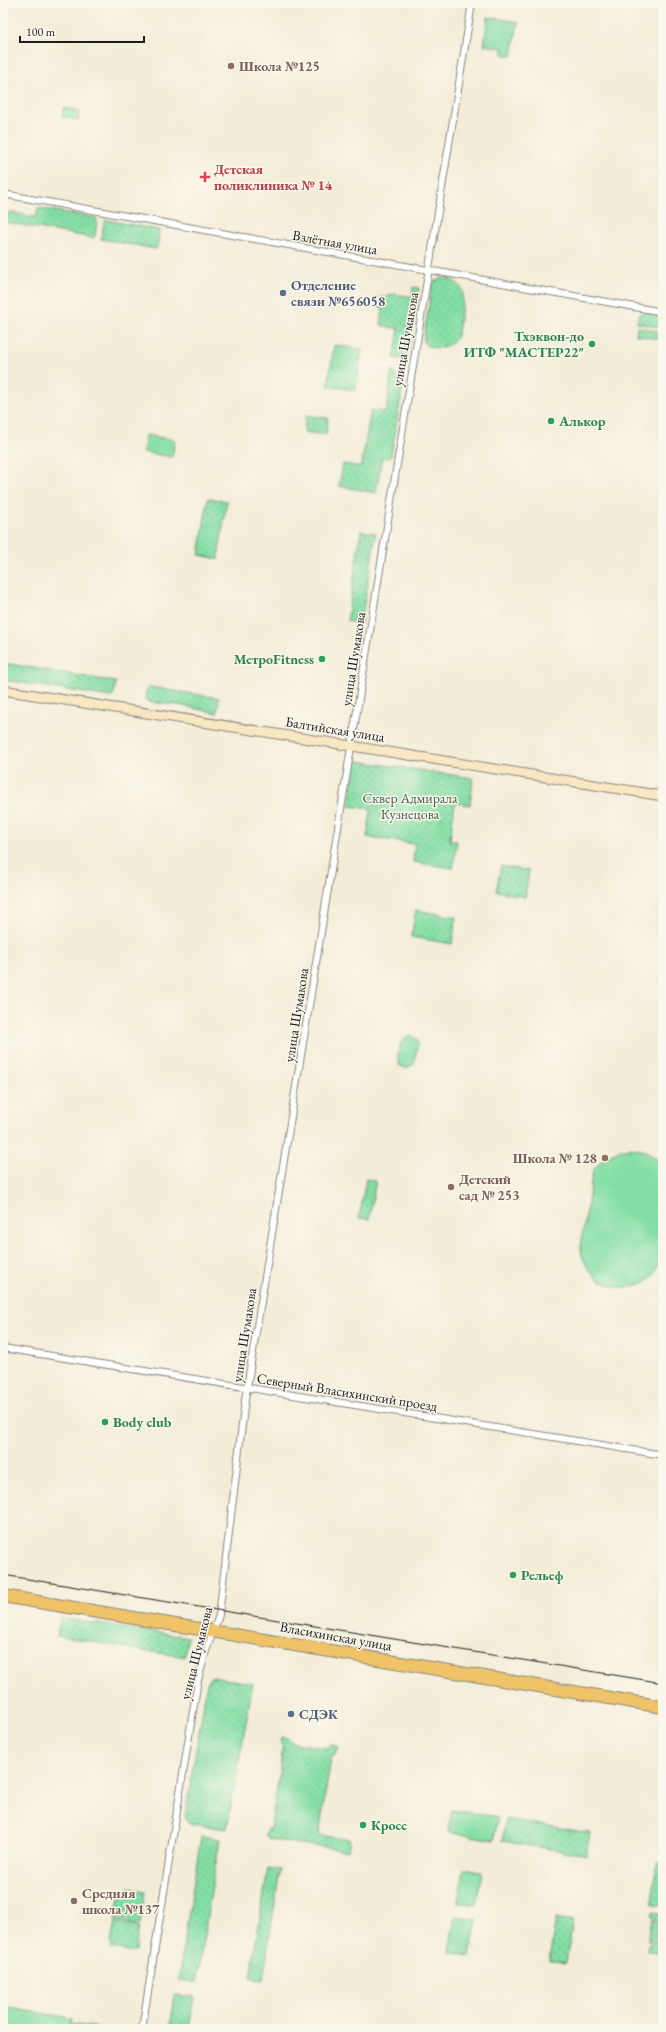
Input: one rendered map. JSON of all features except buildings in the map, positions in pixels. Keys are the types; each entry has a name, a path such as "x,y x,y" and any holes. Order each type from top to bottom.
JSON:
{"highway":[{"name":"Власихинская улица","path":"3,1596 663,1707"}],"main road":[{"name":"Балтийская улица","path":"3,690 663,796"}],"street":[{"name":"улица Шумакова","path":"142,2029 198,1680 219,1615 239,1441 472,3"},
{"name":"Взлётная улица","path":"3,194 663,312"},
{"name":"Северный Власихинский проезд","path":"3,1348 248,1389 663,1455"}],"green space":[{"path":"488,17 518,22 512,56 503,54 503,48 484,45"},
{"path":"64,108 80,111 78,120 62,117"},
{"path":"38,208 96,218 95,236 93,238 4,222 9,212 36,217"},
{"path":"107,220 159,230 156,249 101,239 104,222"},
{"path":"442,278 457,283 460,286 463,297 458,332 455,339 449,345 434,348 429,347 423,341 432,286 434,282"},
{"path":"413,287 419,288 407,360 394,358 399,329 381,325 383,308 379,307 380,298 395,294 412,297"},
{"path":"644,312 663,316 663,328 637,323 639,315"},
{"path":"637,327 663,332 663,340 636,335"},
{"path":"334,345 362,349 356,390 328,386"},
{"path":"392,371 403,385 391,456 388,458 382,457 376,493 339,486 343,464 361,467 371,410 386,412"},
{"path":"306,415 328,418 326,435 304,432"},
{"path":"146,435 175,440 172,457 143,452"},
{"path":"208,498 227,501 218,559 199,555"},
{"path":"361,531 376,533 361,624 347,621"},
{"path":"3,663 116,682 114,693 111,697 3,680"},
{"path":"150,687 219,698 217,713 179,705 149,702 145,698 146,691"},
{"name":"Сквер Адмирала Кузнецова","path":"356,761 473,778 470,805 455,803 450,840 457,841 453,868 413,862 415,844 367,837 371,809 349,806"},
{"path":"501,866 529,871 525,897 496,891"},
{"path":"416,910 456,917 452,944 411,937"},
{"path":"410,1035 417,1039 418,1044 414,1064 406,1068 400,1066 398,1053 401,1043"},
{"path":"629,1148 646,1151 663,1164 663,1233 659,1259 656,1270 651,1278 644,1283 626,1287 618,1287 603,1282 591,1273 583,1259 580,1248 593,1170 609,1155"},
{"path":"366,1179 376,1181 369,1219 359,1218"},
{"path":"60,1618 188,1637 184,1657 57,1636"},
{"path":"211,1677 253,1683 227,1829 192,1824 187,1821 185,1817 207,1683"},
{"path":"282,1737 288,1738 293,1743 326,1748 332,1745 338,1747 337,1753 331,1758 319,1835 350,1840 348,1851 269,1839 265,1834 271,1826 283,1748 280,1741"},
{"path":"452,1810 498,1817 494,1840 448,1832"},
{"path":"506,1819 590,1833 586,1855 502,1841"},
{"path":"201,1836 220,1839 196,1983 178,1980"},
{"path":"658,1863 663,1864 663,1904 657,1906 652,1904 652,1899"},
{"path":"268,1868 280,1870 263,1980 250,1978"},
{"path":"464,1869 482,1872 476,1905 458,1902"},
{"path":"129,1888 145,1891 140,1924 115,1920 119,1897"},
{"path":"652,1912 663,1914 663,1923 661,1924 651,1915"},
{"path":"455,1916 477,1919 470,1956 449,1952"},
{"path":"556,1918 573,1921 566,1963 549,1960"},
{"path":"652,1918 659,1926 657,1930 658,1936 648,1942"},
{"path":"115,1922 139,1926 135,1952 110,1948"},
{"path":"659,1938 663,1941 663,1953 647,1951 648,1945"},
{"path":"175,1994 194,1997 189,2029 170,2029"},
{"path":"3,2007 71,2018 69,2029 3,2029"},
{"path":"72,2024 101,2028 71,2029"}],"tram line":[{"path":"3,1575 663,1683"}],"place":[{"name":"Школа №125","path":"231,66"},
{"name":"Детская поликлиника № 14","path":"205,177"},
{"name":"Отделение связи №656058","path":"283,293"},
{"name":"Тхэквон-до ИТФ \"МАСТЕР22\"","path":"592,344"},
{"name":"Алькор","path":"551,421"},
{"name":"МетроFitness","path":"322,659"},
{"name":"Школа № 128","path":"605,1158"},
{"name":"Детский сад № 253","path":"451,1187"},
{"name":"Body club","path":"105,1422"},
{"name":"Рельеф","path":"513,1575"},
{"name":"СДЭК","path":"291,1714"},
{"name":"Кросс","path":"363,1825"},
{"name":"Средняя школа №137","path":"74,1901"}]}
